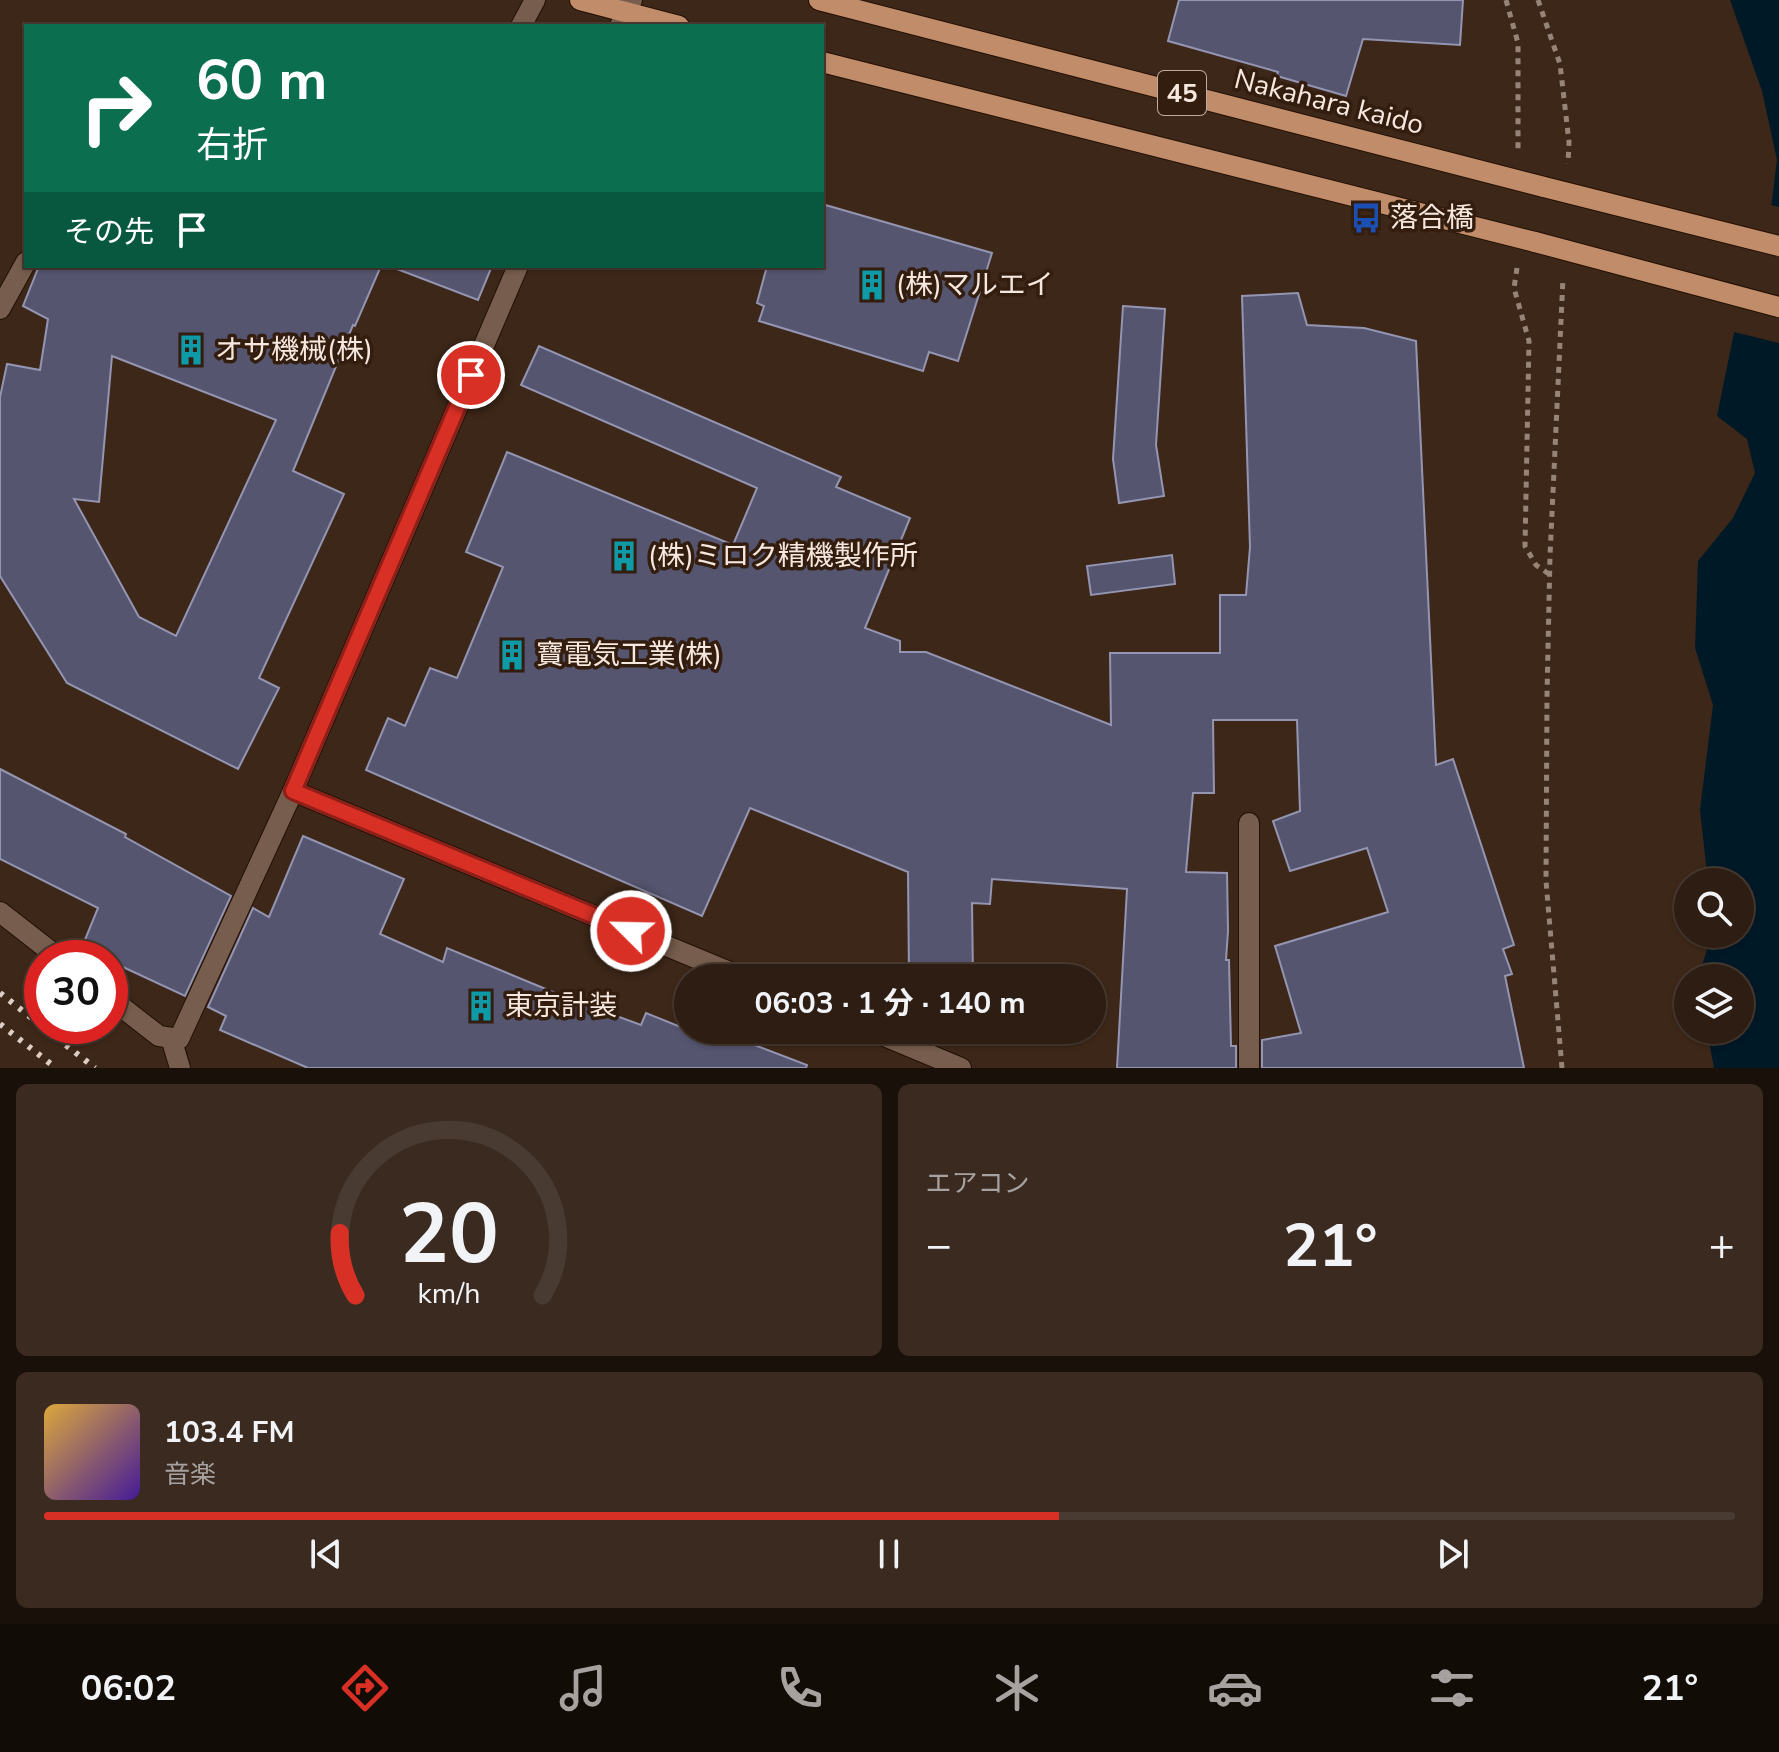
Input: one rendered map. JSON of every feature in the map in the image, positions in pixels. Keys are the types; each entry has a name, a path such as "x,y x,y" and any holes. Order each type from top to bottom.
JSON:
{"main road":[{"path":"580,0 671,24"},
{"name":"Nakahara kaido","path":"819,0 1779,246"},
{"name":"45","path":"824,63 1535,242 1779,307"}],"street":[{"path":"522,24 535,0"},
{"path":"0,309 24,266"},
{"path":"128,1012 159,1036 179,1039 293,791 517,268"},
{"path":"293,791 710,964"},
{"path":"1249,823 1249,885 1248,1068 1249,823"},
{"path":"0,912 36,940"},
{"path":"171,1038 180,1068"},
{"path":"904,1044 961,1068"}],"path":[{"path":"1506,0 1518,43 1518,151"},
{"path":"1538,0 1560,64 1569,142 1567,171"},
{"path":"1518,263 1514,288 1529,341 1525,546 1536,565 1550,574"},
{"path":"1562,1068 1546,881 1550,574 1564,274"}],"water":[{"path":"1730,0 1779,0 1779,1068 1714,1068 1710,1044 1754,1044 1754,964 1702,964 1708,948 1754,948 1754,868 1706,868 1700,810 1713,705 1695,648 1698,561 1733,518 1755,473 1747,439 1717,416 1748,264 1771,208 1777,160 1762,91"}],"pier":[{"path":"1767,204 1779,207 1779,343 1730,331 1744,263"}],"building":[{"path":"1179,0 1463,0 1460,45 1363,39 1346,96 1277,76 1278,72 1168,41"},
{"name":"(株)マルエイ","path":"824,205 992,253 958,361 929,352 923,371 759,321 764,306 757,303 766,268 824,268"},
{"path":"38,268 380,268 353,325 293,471 344,494 259,678 279,688 238,769 67,683 0,576 0,397 7,364 40,370 48,319 23,306","holes":["112,356 276,420 176,636 139,617 74,499 99,502"]},
{"path":"397,268 491,268 478,300"},
{"path":"1298,293 1307,325 1364,328 1416,341 1436,765 1453,759 1514,945 1503,949 1512,974 1505,976 1524,1068 1262,1068 1262,1040 1301,1033 1275,946 1388,912 1367,848 1290,871 1273,821 1300,811 1297,720 1213,720 1214,793 1193,793 1186,872 1227,873 1226,960 1229,960 1231,1046 1236,1046 1236,1068 1117,1068 1127,889 992,879 990,904 972,903 973,964 909,964 908,872 750,808 702,916 366,770 388,718 405,726 430,668 457,678 503,567 466,552 507,452 733,545 757,488 521,385 539,346 841,477 836,487 910,518 865,628 900,641 900,652 926,652 1111,725 1110,653 1220,653 1220,595 1246,595 1250,547 1242,296"},
{"path":"1123,306 1165,309 1156,445 1164,496 1119,503 1113,459"},
{"path":"1172,555 1175,584 1091,595 1087,566"},
{"path":"0,769 126,834 125,837 231,896 185,996 128,969 128,940 85,940 98,908 0,859"},
{"path":"303,836 404,879 380,934 443,962 447,948 641,1025 646,1013 674,1024 674,1044 752,1044 807,1065 806,1068 308,1068 220,1030 226,1016 208,1007 253,908 269,917"}],"railway":[{"path":"0,993 95,1068"},
{"path":"0,1024 56,1068"}],"place":[{"name":"落合橋","path":"1366,218"},
{"name":"(株)マルエイ","path":"872,285"},
{"name":"オサ機械(株)","path":"191,350"},
{"name":"(株)ミロク精機製作所","path":"624,556"},
{"name":"寶電気工業(株)","path":"512,655"},
{"name":"東京計装","path":"481,1006"}],"route":[{"path":"471,375 293,791 631,931"}]}
